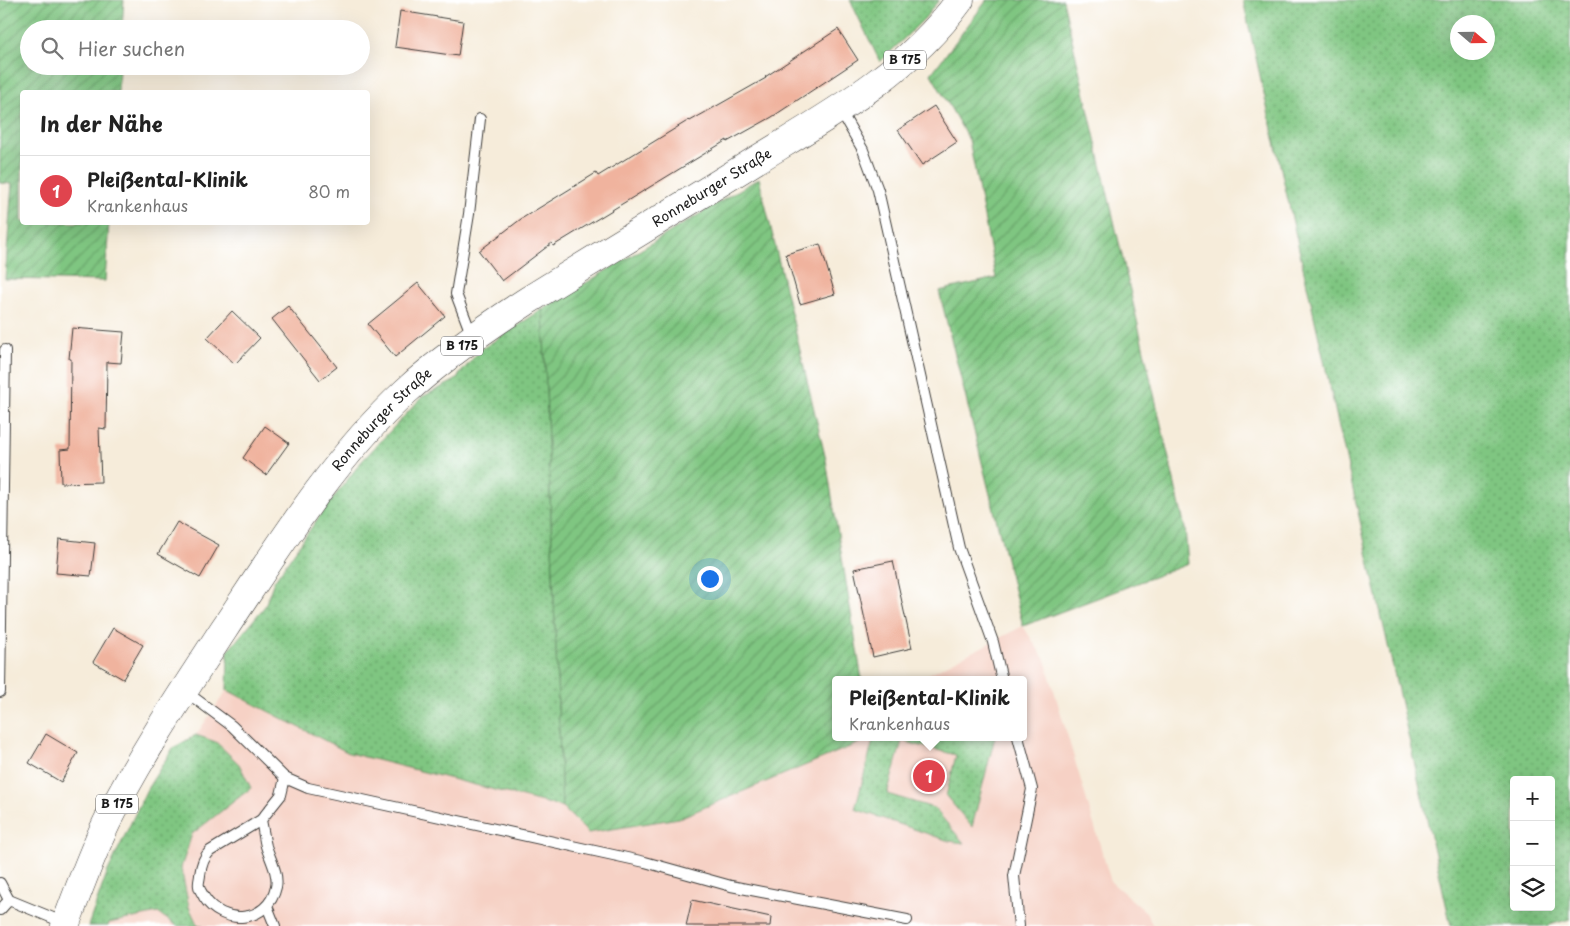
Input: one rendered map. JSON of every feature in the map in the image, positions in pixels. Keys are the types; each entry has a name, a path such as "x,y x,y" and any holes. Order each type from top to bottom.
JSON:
{"main road":[{"name":"Ronneburger Straße","path":"66,925 107,823 136,767 249,592 330,476 366,432 404,393 473,338 526,302 880,82 914,52 949,16 960,0"}],"lane":[{"path":"839,109 863,150 878,190 959,548 992,642 1001,676"},
{"path":"473,338 456,294 469,214 480,119"},
{"path":"0,692 6,350"},
{"path":"184,690 232,726 285,778 308,788 645,862 731,886 908,920"},
{"path":"1019,741 1032,790 1014,876 1019,926"},
{"path":"261,820 267,848 274,867 277,886 267,906 255,915 238,919 220,914 208,903 199,887 201,869 207,855 210,851 261,820 281,795 285,778"},
{"path":"0,883 9,900 0,910"},
{"name":"Ronneburger Straße","path":"9,900 66,925"},
{"path":"267,906 275,926"}],"shaded area":[{"path":"1023,626 1045,660 1111,882 1146,912 1153,926 203,926 197,924 189,907 181,867 192,834 250,788 239,764 216,742 196,735 227,690 349,753 562,807 588,833 679,818 858,743 859,741 1027,741 1027,676 925,676"},
{"path":"158,913 177,926 108,926 109,923"}],"green space":[{"path":"0,0 124,0 123,20 20,20 20,75 119,75 118,90 20,90 20,225 109,225 105,281 5,279 12,184 0,183"},
{"path":"850,0 939,0 924,19 880,62"},
{"path":"987,0 1063,0 1185,528 1188,564 1023,626 939,291 996,278 969,140 931,74"},
{"path":"1243,0 1570,0 1570,919 1546,926 1451,926"},
{"path":"759,178 826,460 861,676 832,676 832,741 859,741 859,743 679,818 588,833 562,807 543,309"},
{"path":"543,309 562,807 349,753 227,690 228,651 265,606 274,581 321,514 361,462 422,397 454,381 480,350"},
{"path":"196,735 216,742 239,764 251,788 192,834 181,868 189,907 197,924 203,926 177,926 158,913 109,923 108,926 88,926 107,873 147,789 173,748"},
{"path":"873,741 902,741 887,794 934,808 964,843 949,841 855,809"},
{"path":"902,741 994,741 972,827 946,796 956,755"}],"building":[{"path":"400,11 463,21 458,56 395,47"},
{"path":"838,29 858,60 772,117 727,142 727,140 553,246 552,243 502,281 479,251 521,219 596,173 598,176 689,120 766,78"},
{"path":"934,106 957,142 922,165 898,130"},
{"path":"820,244 835,294 800,304 786,254"},
{"path":"418,283 445,316 395,357 368,324"},
{"path":"288,306 337,367 320,380 272,319"},
{"path":"232,311 260,338 235,364 207,338"},
{"path":"72,328 124,332 121,363 107,362 106,429 99,428 101,482 61,483 60,450 70,449 71,359 69,359"},
{"path":"265,426 289,443 266,475 243,458"},
{"path":"177,522 219,545 200,578 158,554"},
{"path":"59,539 95,543 91,576 56,573"},
{"path":"893,561 912,648 873,657 854,569"},
{"path":"113,628 143,645 123,679 93,662"},
{"path":"46,734 78,753 61,782 29,763"},
{"path":"692,900 771,917 770,926 686,926"}],"place":[{"name":"Pleißental-Klinik","path":"929,776"}]}
